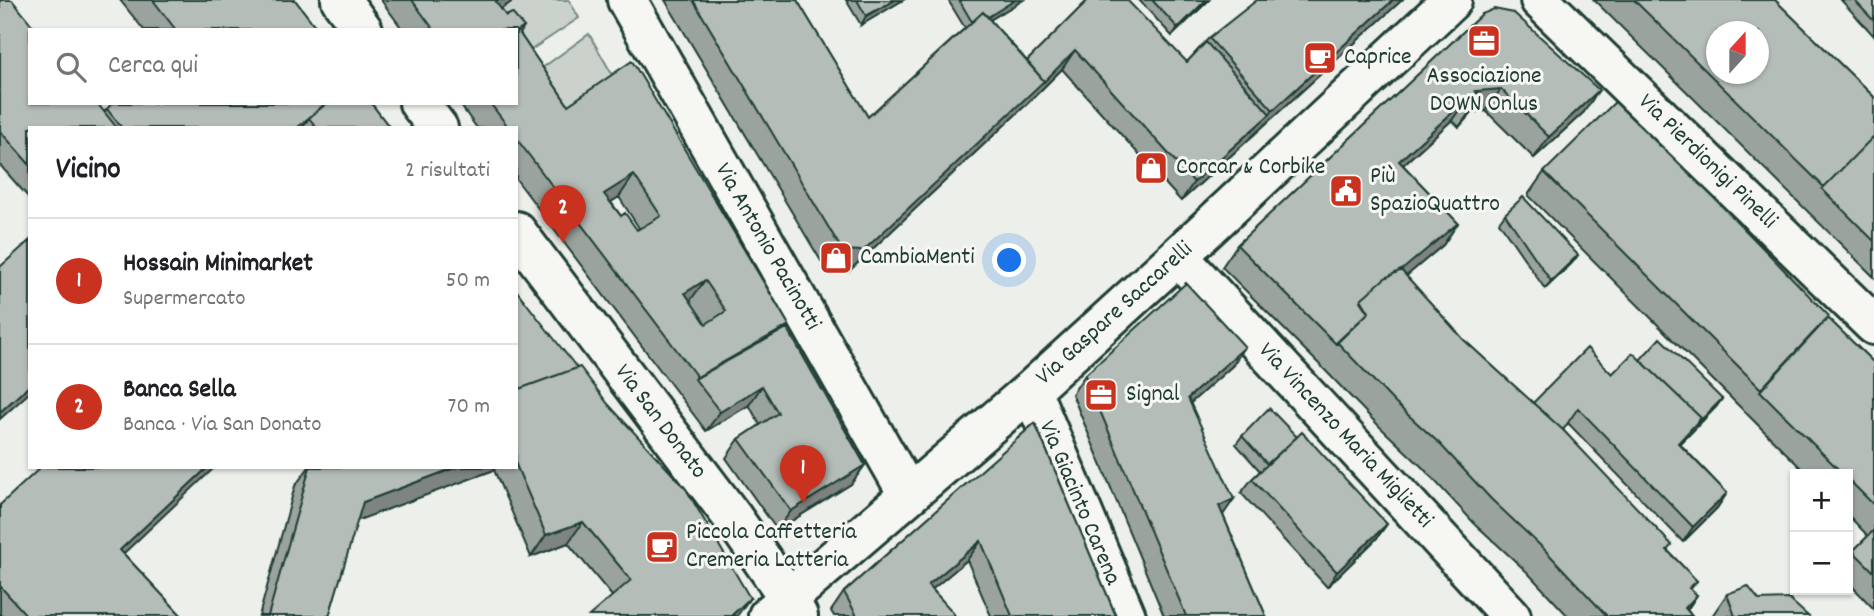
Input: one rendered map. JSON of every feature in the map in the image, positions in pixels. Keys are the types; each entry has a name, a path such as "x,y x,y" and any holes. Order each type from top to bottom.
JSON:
{"street":[{"path":"341,0 362,28"},
{"name":"Via Antonio Pacinotti","path":"627,0 908,494"},
{"name":"Via Gaspare Saccarelli","path":"785,610 908,494 1031,390 1178,257 1452,0"},
{"name":"Via Pierdionigi Pinelli","path":"1539,0 1874,325"},
{"path":"421,105 436,126"},
{"name":"Via San Donato","path":"518,235 733,518 785,610"},
{"name":"Via Vincenzo Maria Miglietti","path":"1178,257 1511,616"},
{"name":"Via Giacinto Carena","path":"1031,390 1126,616"}],"shaded area":[{"path":"514,0 569,0 579,18 518,59 518,28 481,23"},
{"path":"589,34 617,83 553,127 523,82"}],"building":[{"path":"0,0 12,0 34,28 28,28 28,105 99,105 115,126 28,126 28,163 0,131"},
{"path":"153,0 295,0 316,28 174,28"},
{"path":"412,0 499,0 496,2 506,16 512,13 524,27 518,31 518,28 433,28"},
{"path":"693,0 797,0 868,117 983,12 1044,81 863,251 842,250"},
{"path":"857,0 895,0 866,16"},
{"path":"959,0 1015,0 988,17 983,12 972,22"},
{"path":"1088,0 1127,0 1187,62 1206,42 1270,114 1194,182 1075,50 1043,83 1027,61"},
{"path":"1152,0 1206,0 1178,28"},
{"path":"1257,0 1393,0 1273,110 1209,38"},
{"path":"1634,0 1775,0 1874,97 1874,136 1824,187 1719,84 1769,84 1769,21 1706,21 1706,71"},
{"path":"1854,0 1874,0 1874,21"},
{"name":"Più SpazioQuattro","path":"1494,9 1514,13 1599,90 1549,137 1501,89 1475,91 1482,98 1474,106 1467,99 1399,161 1458,223 1402,270 1385,278 1361,299 1368,313 1336,344 1237,245 1482,14"},
{"path":"518,31 568,105 632,61 789,325 697,377 518,141 518,126 507,126 492,105 518,105","holes":["634,175 661,216 637,230 625,213 621,216 604,194","705,280 726,311 706,324 685,293"]},
{"path":"1615,102 1715,199 1829,316 1761,389 1544,172"},
{"path":"110,105 324,105 299,126 120,126 107,109"},
{"path":"325,105 373,105 388,126 315,126 309,118"},
{"path":"1874,136 1874,241 1822,189"},
{"path":"1523,197 1578,255 1551,281 1505,214"},
{"path":"28,242 28,387 0,412 0,267"},
{"path":"1401,270 1464,340 1563,430 1672,545 1667,550 1697,581 1689,588 1697,595 1685,608 1692,616 1607,616 1544,549 1491,499 1439,443 1395,403 1337,342 1369,312 1361,299 1385,278"},
{"path":"1186,283 1245,347 1188,398 1234,499 1219,506 1266,616 1186,616 1085,375"},
{"path":"518,293 577,368 518,389"},
{"path":"1828,318 1874,363 1874,505 1853,484 1853,469 1838,469 1760,391"},
{"path":"787,328 865,465 791,511 739,439 778,413 762,386 720,412 695,379"},
{"path":"1660,338 1722,399 1696,425 1701,418 1640,360"},
{"path":"1587,348 1612,374 1633,353 1701,418 1678,443 1727,493 1693,527 1578,408 1563,430 1533,403"},
{"path":"580,367 608,404 686,489 750,598 731,616 589,616 631,580 583,522 546,535 518,469 518,389"},
{"path":"1269,408 1297,437 1267,464 1242,436"},
{"path":"1035,423 1116,616 1012,616 981,541 928,585 955,616 857,616 844,592"},
{"path":"1302,432 1387,524 1337,572 1252,479"},
{"path":"39,469 206,469 120,550 182,616 27,616 0,586 0,505"},
{"path":"309,469 452,469 363,502 329,616 268,616"},
{"path":"1874,530 1874,572 1853,551"},
{"path":"1748,586 1759,600 1789,599 1808,616 1735,616 1727,594"}],"place":[{"name":"Associazione DOWN Onlus","path":"1484,41"},
{"name":"Caprice","path":"1320,58"},
{"name":"Corcar & Corbike","path":"1151,168"},
{"name":"Più SpazioQuattro","path":"1346,191"},
{"name":"Banca Sella","path":"563,243"},
{"name":"CambiaMenti","path":"836,258"},
{"name":"Signal","path":"1101,395"},
{"name":"Hossain Minimarket","path":"803,503"},
{"name":"Piccola Caffetteria Cremeria Latteria","path":"662,547"}]}
